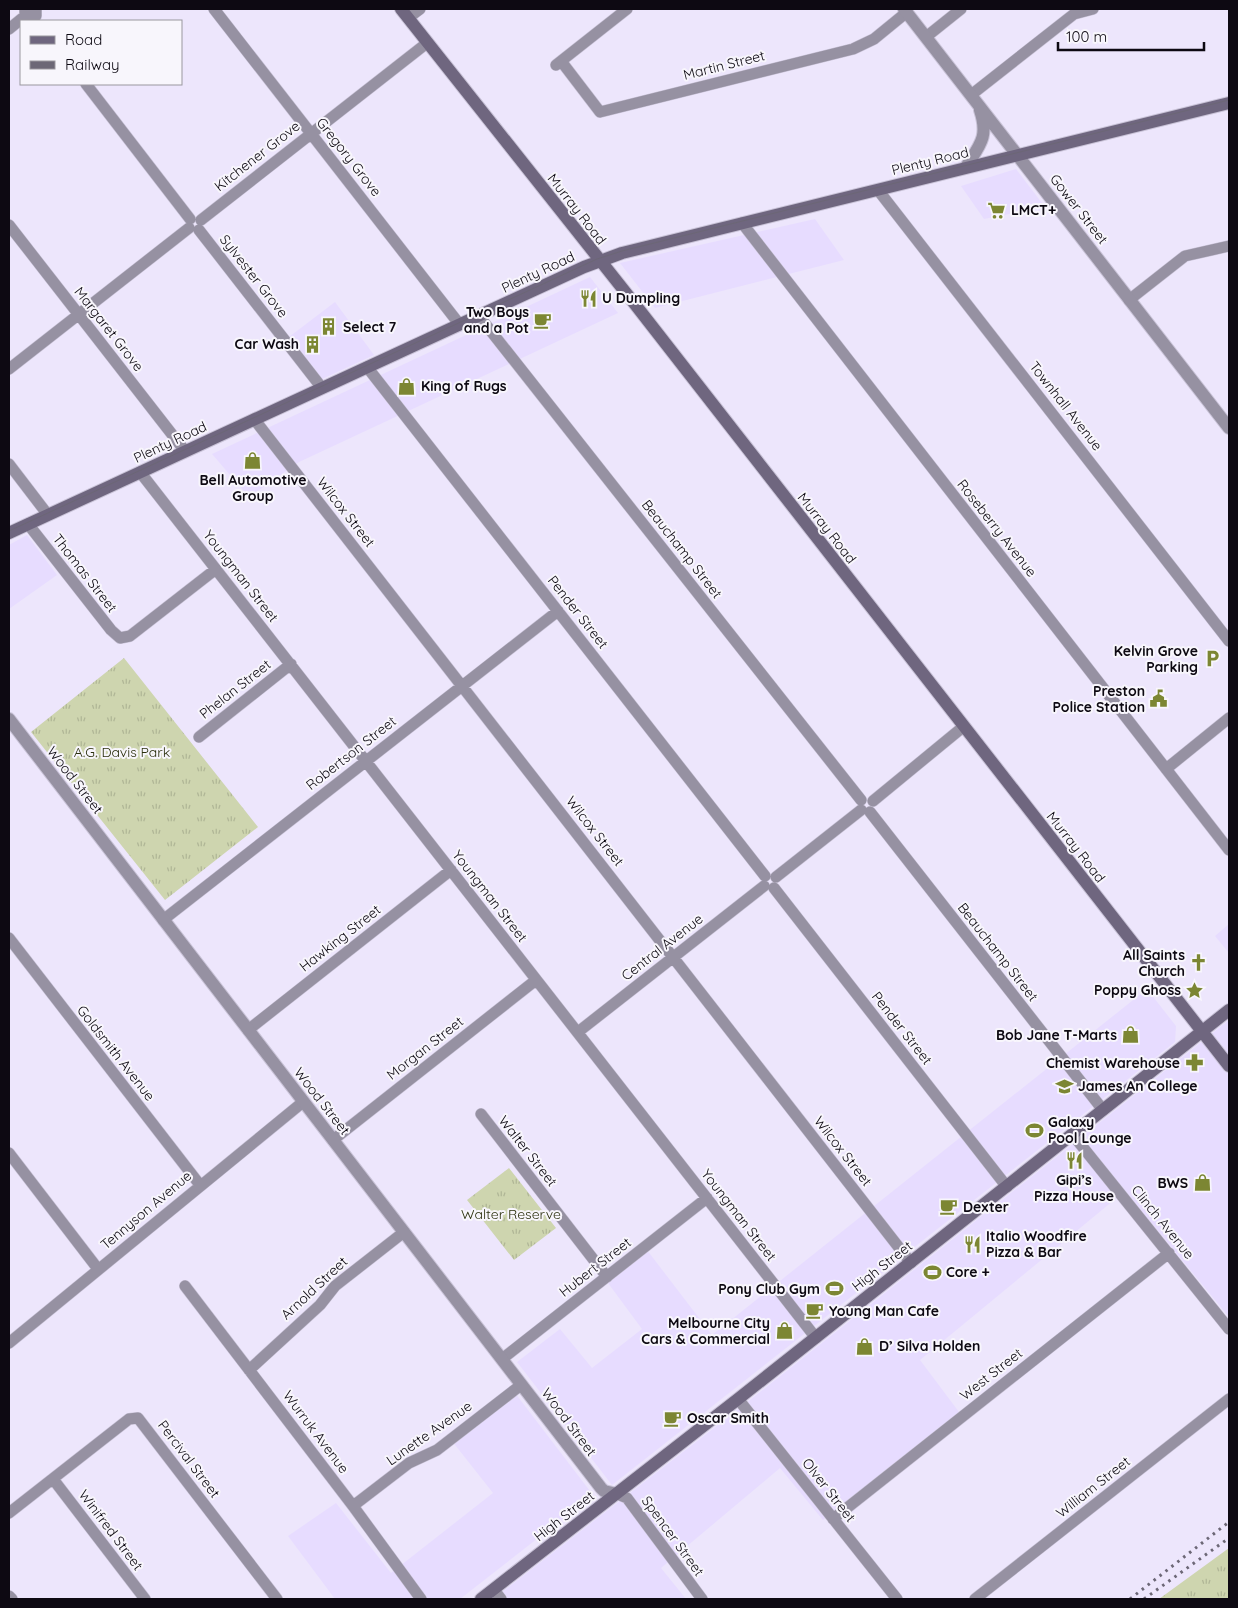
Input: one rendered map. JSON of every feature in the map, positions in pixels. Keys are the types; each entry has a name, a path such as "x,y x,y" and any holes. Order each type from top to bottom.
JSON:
{"main road":[{"name":"Murray Road","path":"404,14 634,303 1229,1066"},
{"name":"Plenty Road","path":"9,533 599,261 622,253 1229,103"},
{"name":"High Street","path":"481,1599 497,1594 616,1494 911,1263 1229,1010"}],"street":[{"name":"Gregory Grove","path":"214,9 460,325"},
{"path":"404,14 420,9"},
{"name":"Martin Street","path":"627,9 558,64 600,112 853,49 874,39 906,10"},
{"path":"926,37 961,9"},
{"path":"966,167 980,148 984,136 983,120 974,98 1074,14 1094,9"},
{"name":"Gower Street","path":"906,10 1229,428"},
{"path":"22,20 33,13"},
{"path":"9,29 20,22"},
{"name":"Kitchener Grove","path":"9,369 427,43"},
{"name":"Sylvester Grove","path":"87,85 322,388"},
{"name":"Townhall Avenue","path":"878,190 1229,642"},
{"name":"Roseberry Avenue","path":"742,224 1229,850"},
{"name":"Margaret Grove","path":"9,225 185,451"},
{"path":"1130,300 1186,256 1229,246"},
{"name":"Beauchamp Street","path":"479,316 1103,1110"},
{"name":"Pender Street","path":"367,367 1007,1187"},
{"name":"Wilcox Street","path":"254,419 911,1263"},
{"path":"9,464 48,515"},
{"name":"Youngman Street","path":"140,472 816,1338"},
{"name":"Thomas Street","path":"28,524 111,630 120,638 130,636 216,568"},
{"name":"Robertson Street","path":"163,920 558,611"},
{"name":"Phelan Street","path":"199,737 291,664"},
{"path":"1166,769 1229,718"},
{"name":"Wood Street","path":"9,719 601,1488 616,1494"},
{"path":"864,808 874,808 873,801 963,727"},
{"name":"Central Avenue","path":"578,1032 864,808"},
{"name":"Hawking Street","path":"248,1030 451,870"},
{"name":"Goldsmith Avenue","path":"9,938 200,1185"},
{"name":"Morgan Street","path":"332,1140 536,980"},
{"name":"Tennyson Avenue","path":"9,1343 303,1102"},
{"name":"Walter Street","path":"481,1114 607,1277"},
{"name":"Clinch Avenue","path":"1073,1135 1229,1329"},
{"path":"9,1154 13,1167 98,1269"},
{"name":"Hubert Street","path":"502,1360 707,1198"},
{"name":"Arnold Street","path":"250,1370 320,1305 335,1286 404,1232"},
{"name":"West Street","path":"833,1519 1168,1253"},
{"name":"Wurruk Avenue","path":"185,1286 353,1506 421,1599"},
{"name":"Lunette Avenue","path":"353,1506 409,1463 437,1450 521,1384"},
{"name":"Olver Street","path":"738,1399 897,1599"},
{"name":"William Street","path":"976,1599 1229,1399"},
{"name":"Percival Street","path":"9,1513 129,1418 138,1418 277,1599"},
{"name":"Winifred Street","path":"53,1479 144,1599"},
{"name":"Spencer Street","path":"616,1494 627,1498 702,1599"}],"shaded area":[{"name":"LMCT+","path":"1016,169 1045,207 984,219 961,186"},
{"path":"815,219 844,260 655,308 620,263"},
{"path":"590,277 618,313 299,462 249,497 212,454"},
{"name":"Select 7","path":"335,302 374,355 322,379 289,337"},
{"path":"27,535 57,575 9,609 9,545"},
{"path":"1229,924 1229,953 1215,936"},
{"path":"1147,989 1176,1026 1175,1042 612,1485 517,1362 560,1329 592,1368 642,1329 608,1283 647,1250 712,1335"},
{"path":"1229,1020 1229,1317 1125,1191 920,1360 959,1412 823,1520 780,1468 661,1568 686,1599 493,1599 736,1411"},
{"path":"515,1393 593,1495 460,1599 335,1599 288,1536 336,1503 391,1573 493,1493 452,1441"}],"green space":[{"name":"A.G. Davis Park","path":"124,658 258,827 165,900 31,732"},
{"name":"Walter Reserve","path":"509,1168 556,1228 514,1260 467,1200"},
{"path":"1229,1548 1229,1599 1159,1599"}],"tram line":[{"path":"9,531 597,259 622,251 1229,100"}],"railway":[{"path":"1130,1599 1229,1522"},
{"path":"1144,1599 1229,1538"}],"place":[{"name":"LMCT+","path":"997,210"},
{"name":"U Dumpling","path":"588,298"},
{"name":"Two Boys and a Pot","path":"543,320"},
{"name":"Select 7","path":"329,327"},
{"name":"Car Wash","path":"313,344"},
{"name":"King of Rugs","path":"407,386"},
{"name":"Bell Automotive Group","path":"253,460"},
{"name":"Kelvin Grove Parking","path":"1212,659"},
{"name":"Preston Police Station","path":"1159,699"},
{"name":"All Saints Church","path":"1199,963"},
{"name":"Poppy Ghoss","path":"1195,990"},
{"name":"Bob Jane T-Marts","path":"1131,1035"},
{"name":"Chemist Warehouse","path":"1194,1063"},
{"name":"James An College","path":"1064,1086"},
{"name":"Galaxy Pool Lounge","path":"1034,1130"},
{"name":"Gipi’s Pizza House","path":"1074,1160"},
{"name":"BWS","path":"1202,1183"},
{"name":"Dexter","path":"949,1207"},
{"name":"Italio Woodfire Pizza & Bar","path":"972,1244"},
{"name":"Core +","path":"932,1272"},
{"name":"Pony Club Gym","path":"834,1289"},
{"name":"Young Man Cafe","path":"815,1311"},
{"name":"Melbourne City Cars & Commercial","path":"784,1331"},
{"name":"D’ Silva Holden","path":"865,1346"},
{"name":"Oscar Smith","path":"673,1418"}]}
